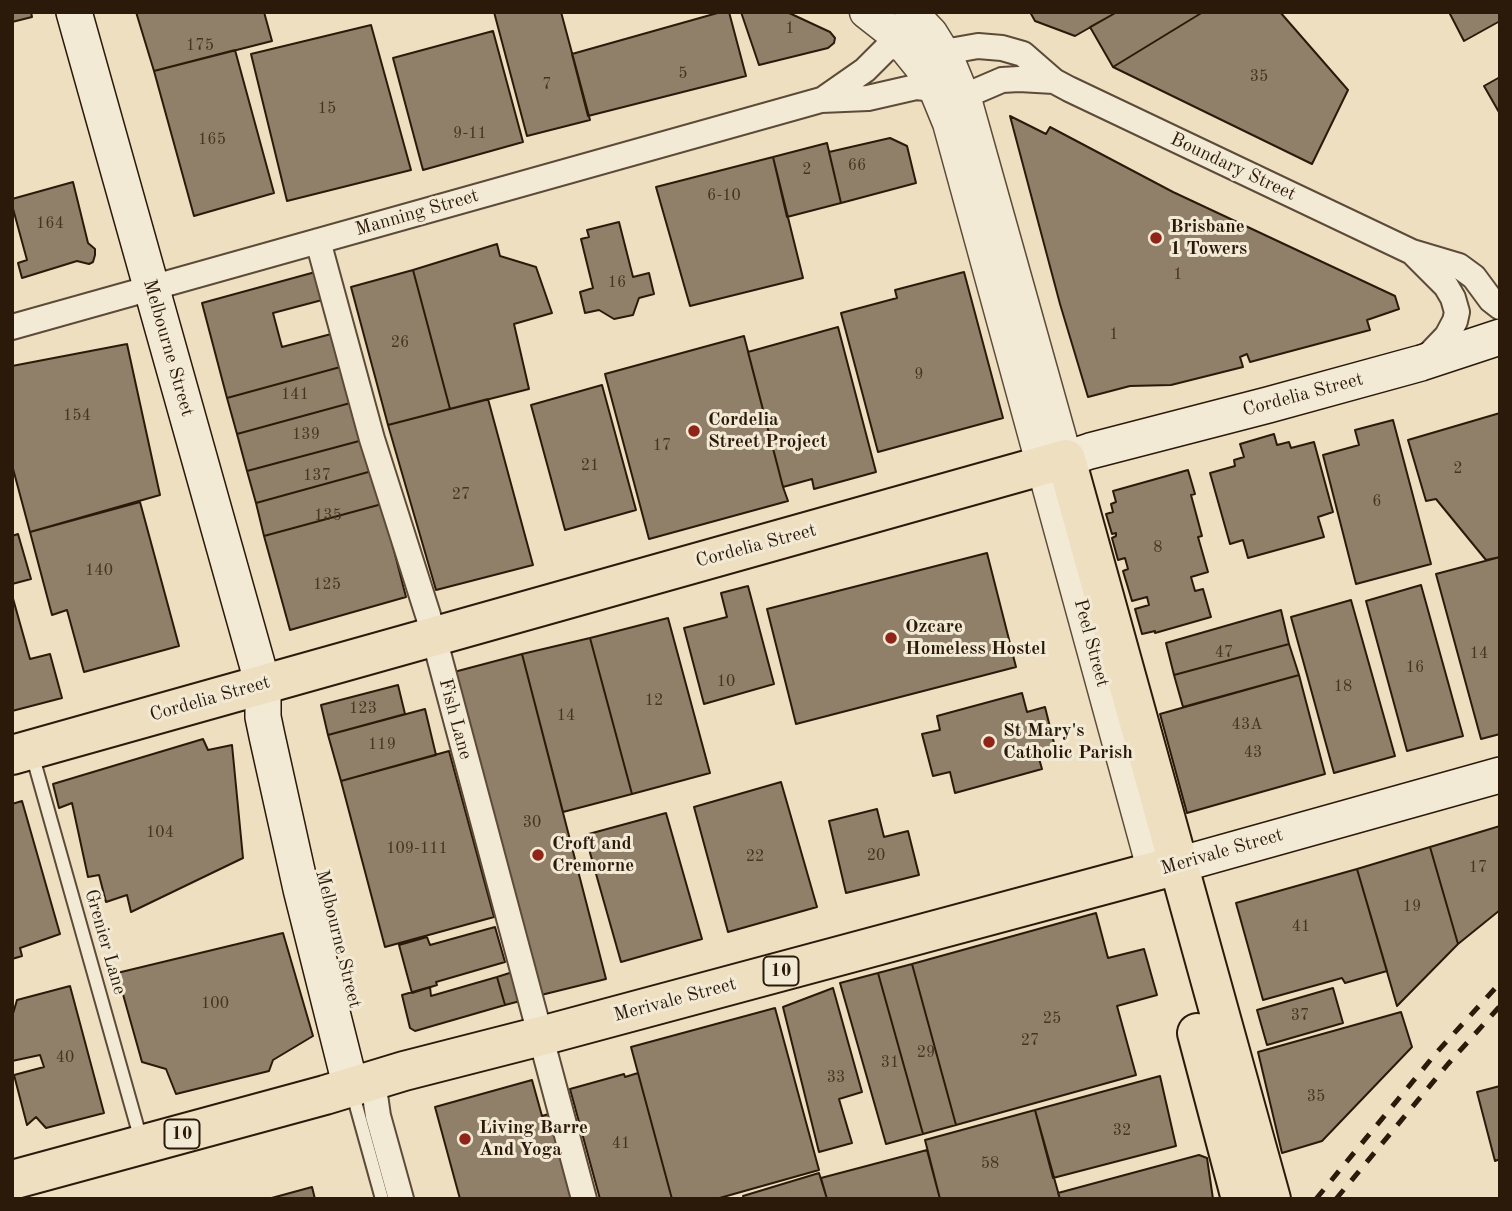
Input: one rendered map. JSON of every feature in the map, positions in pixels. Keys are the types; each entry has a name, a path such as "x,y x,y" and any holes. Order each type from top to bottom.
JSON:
{"main road":[{"name":"Melbourne Street","path":"74,12 263,685 284,711 362,1084"},
{"name":"Cordelia Street","path":"21,752 1090,452 1421,363 1500,337"},
{"name":"Peel Street","path":"1054,463 1166,868 1271,1199"},
{"name":"Merivale Street","path":"12,1180 404,1071 1166,868 1500,775"},
{"name":"Peel Street","path":"1166,868 1241,1199"}],"street":[{"path":"866,12 888,29 920,66 949,91 955,74 931,33 911,12"},
{"name":"Manning Street","path":"821,100 865,71 886,49 902,44"},
{"path":"902,44 944,52"},
{"name":"Boundary Street","path":"944,52 978,46 1002,48 1023,54 1054,81 1412,252 1465,269 1500,307"},
{"name":"Boundary Street","path":"949,91 974,92 1002,80 1054,81"},
{"name":"Manning Street","path":"12,327 821,100 868,99 916,87 949,91"},
{"name":"Peel Street","path":"949,91 997,211 1054,463"},
{"name":"Fish Lane","path":"318,241 372,439 428,615 584,1199"},
{"name":"Boundary Street","path":"1412,252 1446,286 1457,312 1447,336 1421,363"},
{"name":"Melbourne Street","path":"362,1084 378,1116 401,1199"}],"lane":[{"name":"Grenier Lane","path":"21,752 142,1145"},
{"path":"362,1084 382,1199"}],"building":[{"path":"12,12 31,12 32,17 12,22"},
{"path":"136,12 264,12 272,41 154,71"},
{"path":"494,12 561,12 590,120 527,136"},
{"path":"729,12 746,76 588,116 572,54"},
{"path":"741,12 787,12 830,32 835,38 834,43 828,48 759,65"},
{"path":"1030,12 1117,12 1075,36 1035,21"},
{"path":"1117,12 1203,12 1113,67 1090,27"},
{"path":"1203,12 1280,12 1348,90 1312,164 1113,67"},
{"path":"1449,12 1500,12 1500,21 1464,41"},
{"path":"371,25 411,170 287,201 251,54"},
{"path":"493,31 523,142 423,170 393,58"},
{"path":"235,50 274,193 194,216 154,71"},
{"path":"1500,77 1500,114 1484,86"},
{"name":"Brisbane 1 Towers","path":"1010,116 1046,134 1050,127 1173,192 1395,296 1399,309 1367,320 1370,330 1250,362 1247,354 1240,357 1243,367 1171,385 1130,386 1088,397 1060,304"},
{"path":"890,138 907,146 916,183 841,203 829,152"},
{"path":"827,143 841,203 787,217 773,157"},
{"path":"773,157 803,278 690,306 656,187"},
{"path":"73,182 88,243 95,249 93,262 89,264 77,261 22,278 18,263 27,260 12,199"},
{"path":"619,222 633,277 649,273 654,294 639,298 633,315 614,319 599,310 585,313 580,292 593,288 581,239 589,237 587,230"},
{"path":"497,244 500,256 536,267 552,313 514,324 529,389 450,409 413,270"},
{"path":"413,270 450,409 388,425 351,287"},
{"path":"319,271 326,299 273,313 282,347 335,333 344,366 227,398 202,303"},
{"path":"964,272 1003,418 878,452 841,313 897,298 895,290"},
{"path":"838,327 876,472 814,489 812,479 783,487 748,352"},
{"name":"Cordelia Street Project","path":"744,336 788,501 649,539 605,374"},
{"path":"127,344 160,495 30,532 12,465 12,366"},
{"path":"344,366 354,402 237,434 227,398"},
{"path":"602,385 636,510 565,530 531,405"},
{"path":"488,399 533,565 436,590 388,425"},
{"path":"354,402 363,440 247,471 237,434"},
{"path":"1500,413 1500,557 1486,560 1436,499 1426,501 1408,440"},
{"path":"1393,420 1431,564 1356,584 1323,455 1359,445 1355,430"},
{"path":"1274,434 1277,445 1289,442 1291,448 1314,442 1333,512 1318,517 1324,537 1248,558 1243,540 1230,544 1210,473 1235,466 1234,460 1244,457 1240,444"},
{"path":"363,440 372,471 256,503 247,471"},
{"path":"1188,470 1195,494 1191,495 1202,536 1198,537 1208,572 1191,577 1195,591 1203,589 1211,617 1155,633 1142,634 1135,609 1149,605 1147,597 1132,601 1123,571 1128,569 1125,558 1118,560 1112,538 1116,533 1112,534 1106,514 1113,512 1111,504 1116,502 1113,491"},
{"path":"372,471 382,504 264,536 256,503"},
{"path":"140,502 179,646 84,672 67,610 52,615 30,532"},
{"path":"382,504 406,597 290,630 264,536"},
{"path":"18,534 31,579 12,584 12,536"},
{"name":"Ozcare Homeless Hostel","path":"987,553 1016,667 796,724 767,609"},
{"path":"1500,557 1500,734 1481,739 1436,574"},
{"path":"1421,585 1463,736 1407,751 1366,601"},
{"path":"748,586 774,684 704,704 684,628 727,617 721,593"},
{"path":"12,595 30,659 50,654 62,698 12,711"},
{"path":"1351,600 1395,756 1334,773 1291,617"},
{"path":"1281,610 1289,644 1174,675 1166,643"},
{"path":"668,618 710,773 632,794 590,638"},
{"path":"590,638 632,794 563,812 522,654"},
{"path":"1289,644 1299,675 1183,707 1174,675"},
{"name":"Croft and Cremorne","path":"522,654 606,979 537,996 454,672"},
{"path":"1299,675 1325,774 1187,813 1160,714"},
{"path":"398,685 405,714 328,735 321,705"},
{"name":"St Mary's Catholic Parish","path":"1022,693 1027,712 1045,707 1056,751 1038,755 1042,769 955,793 950,772 933,776 922,734 940,730 937,716"},
{"path":"425,709 436,755 341,781 328,735"},
{"path":"203,739 208,750 232,745 243,858 131,912 127,895 106,902 99,875 88,877 72,803 59,808 53,784"},
{"path":"449,751 494,917 385,947 341,781"},
{"path":"781,782 817,907 728,932 694,807"},
{"path":"22,801 60,934 20,948 22,956 12,959 12,804"},
{"path":"877,809 884,837 908,831 919,875 846,893 829,821"},
{"path":"666,813 702,939 621,962 585,835"},
{"path":"1500,826 1500,910 1458,944 1430,847"},
{"path":"1430,847 1458,944 1397,1006 1357,869"},
{"path":"1357,869 1387,971 1345,983 1342,978 1263,1000 1236,903"},
{"path":"1096,913 1108,958 1144,949 1157,995 1117,1006 1136,1075 956,1125 912,964"},
{"path":"495,927 505,962 436,982 437,985 412,993 399,945 427,937 430,945"},
{"path":"283,933 313,1036 273,1060 269,1071 176,1094 166,1069 142,1062 117,973"},
{"path":"912,964 956,1125 923,1134 878,973"},
{"path":"516,971 524,1000 505,1005 497,977"},
{"path":"878,973 923,1134 886,1144 840,983"},
{"path":"497,977 505,1005 415,1031 410,1028 402,995 430,987 431,996"},
{"path":"70,986 104,1113 46,1128 36,1117 27,1125 14,1075 44,1067 40,1055 12,1061 12,1017 17,1000"},
{"path":"833,988 862,1092 839,1099 852,1143 819,1152 783,1007"},
{"path":"1333,988 1343,1023 1267,1045 1257,1010"},
{"path":"775,1008 819,1170 716,1199 672,1199 631,1047"},
{"path":"1401,1012 1412,1047 1322,1141 1282,1153 1258,1052"},
{"path":"638,1073 672,1199 600,1199 570,1089 624,1074 625,1077"},
{"path":"1160,1076 1176,1146 1053,1178 1035,1110"},
{"path":"532,1080 542,1116 552,1113 575,1199 460,1199 435,1107"},
{"path":"1500,1086 1500,1159 1495,1161 1477,1092"},
{"path":"1035,1110 1060,1199 940,1199 925,1140"},
{"path":"927,1150 940,1199 827,1199 821,1178"},
{"path":"1199,1155 1207,1158 1213,1199 1060,1199 1058,1193"},
{"path":"819,1173 827,1199 744,1199 743,1196"},
{"path":"312,1187 315,1199 268,1199"}],"railway":[{"path":"1316,1199 1437,1052 1500,983"},
{"path":"1336,1199 1500,1006"}],"place":[{"name":"Brisbane 1 Towers","path":"1156,238"},
{"name":"Cordelia Street Project","path":"694,431"},
{"name":"Ozcare Homeless Hostel","path":"891,638"},
{"name":"St Mary's Catholic Parish","path":"989,742"},
{"name":"Croft and Cremorne","path":"538,855"},
{"name":"Living Barre And Yoga","path":"465,1139"}]}
